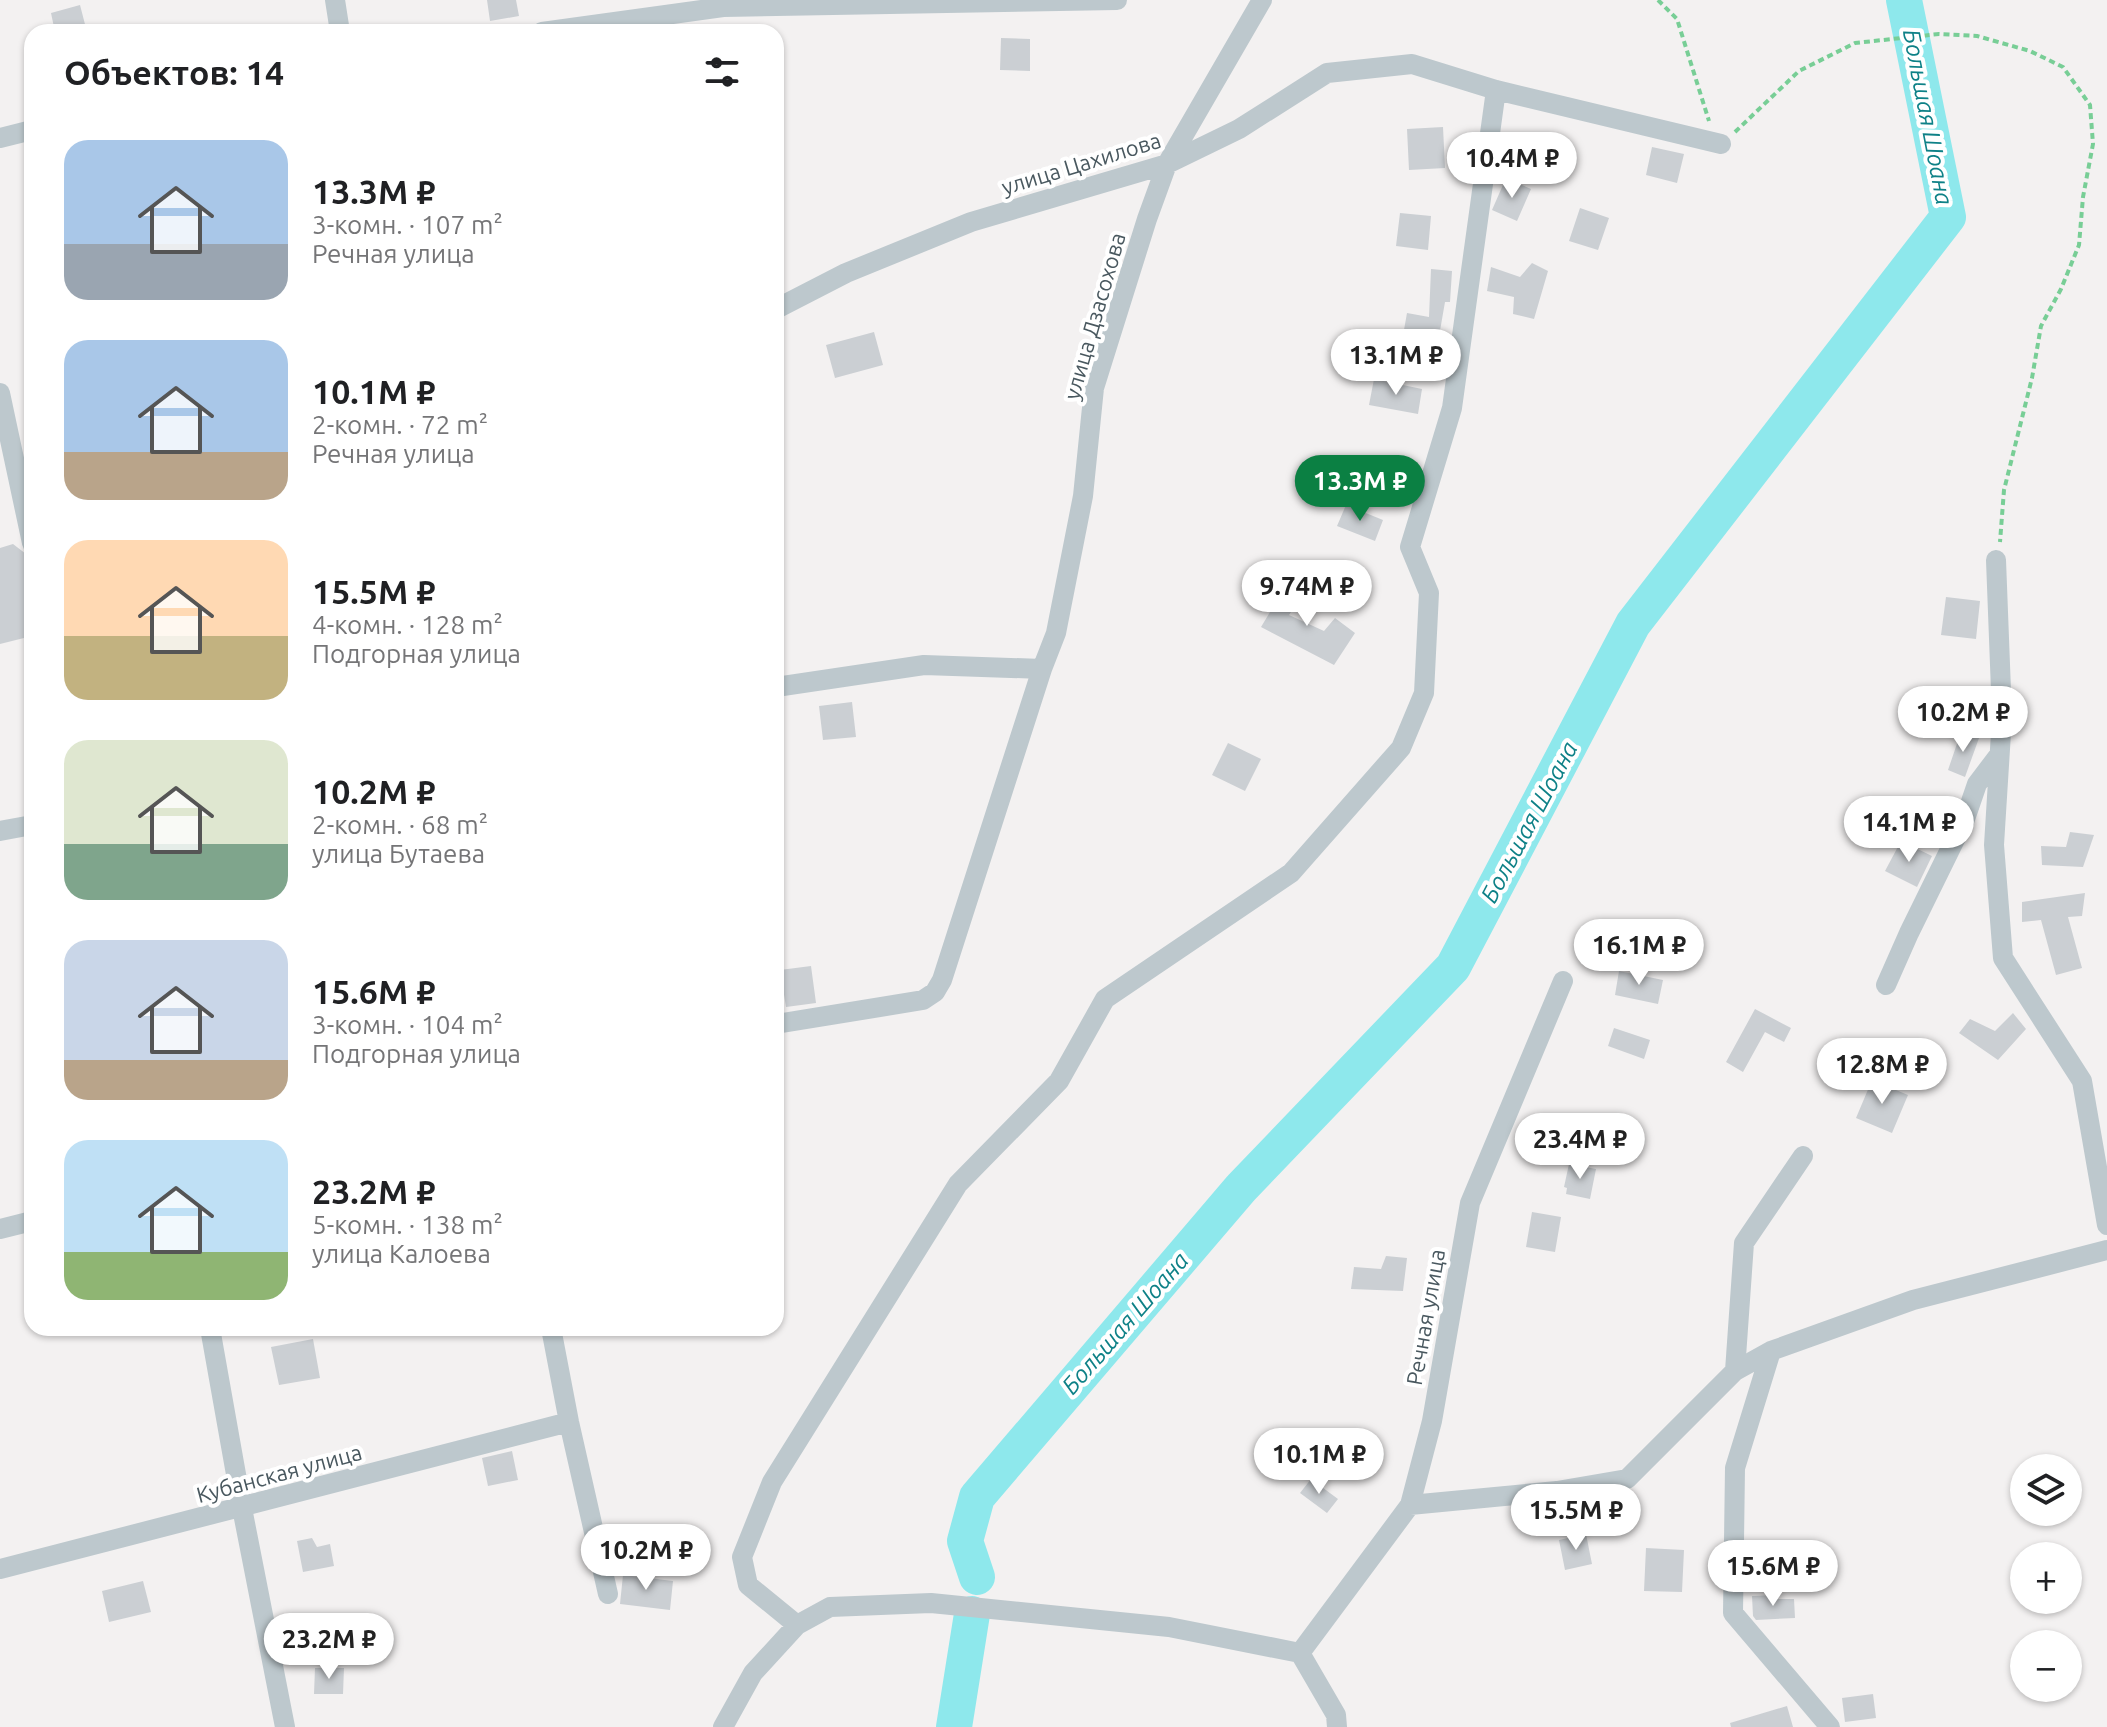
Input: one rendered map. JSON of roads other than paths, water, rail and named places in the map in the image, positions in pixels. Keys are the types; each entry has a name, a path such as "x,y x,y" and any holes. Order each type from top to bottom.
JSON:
{"street":[{"path":"335,0 339,24"},
{"path":"600,24 723,7 1117,0"},
{"name":"улица Дзасохова","path":"784,1023 923,1000 935,992 942,980 1056,633 1083,496 1094,388 1147,219 1167,164 1262,0"},
{"name":"улица Цахилова","path":"784,305 846,273 971,222 1167,164 1239,129 1327,73 1412,64 1496,90 1721,144"},
{"path":"797,1625 748,1585 742,1557 772,1482 958,1184 1059,1081 1105,999 1291,873 1401,748 1424,693 1429,607 1429,593 1410,547 1452,408 1496,90"},
{"path":"1,132 24,131"},
{"path":"0,393 24,493"},
{"path":"1996,560 2002,717 1994,845 2003,958 2082,1081 2107,1225"},
{"path":"784,686 924,665 1042,669"},
{"path":"1886,985 1965,819 1977,784 1999,755"},
{"path":"0,831 24,826"},
{"name":"Речная улица","path":"1300,1653 1410,1505 1432,1421 1470,1203 1563,981"},
{"path":"1735,1371 1744,1243 1803,1156"},
{"path":"0,1229 24,1223"},
{"path":"1410,1505 1557,1491 1627,1479 1735,1371 1771,1351 1913,1300 2107,1250"},
{"path":"211,1336 285,1727"},
{"path":"553,1336 608,1594"},
{"path":"1771,1351 1735,1468 1733,1613 1830,1727"},
{"name":"Кубанская улица","path":"0,1569 569,1422"},
{"path":"723,1727 753,1673 797,1625 830,1607 931,1603 1169,1627 1300,1653 1336,1715 1337,1727"}],"waterway":[{"name":"Большая Шоана","path":"977,1577 965,1541 977,1497 1241,1188 1453,967 1633,624 1948,217 1904,0"},
{"path":"954,1727 972,1614"}]}
